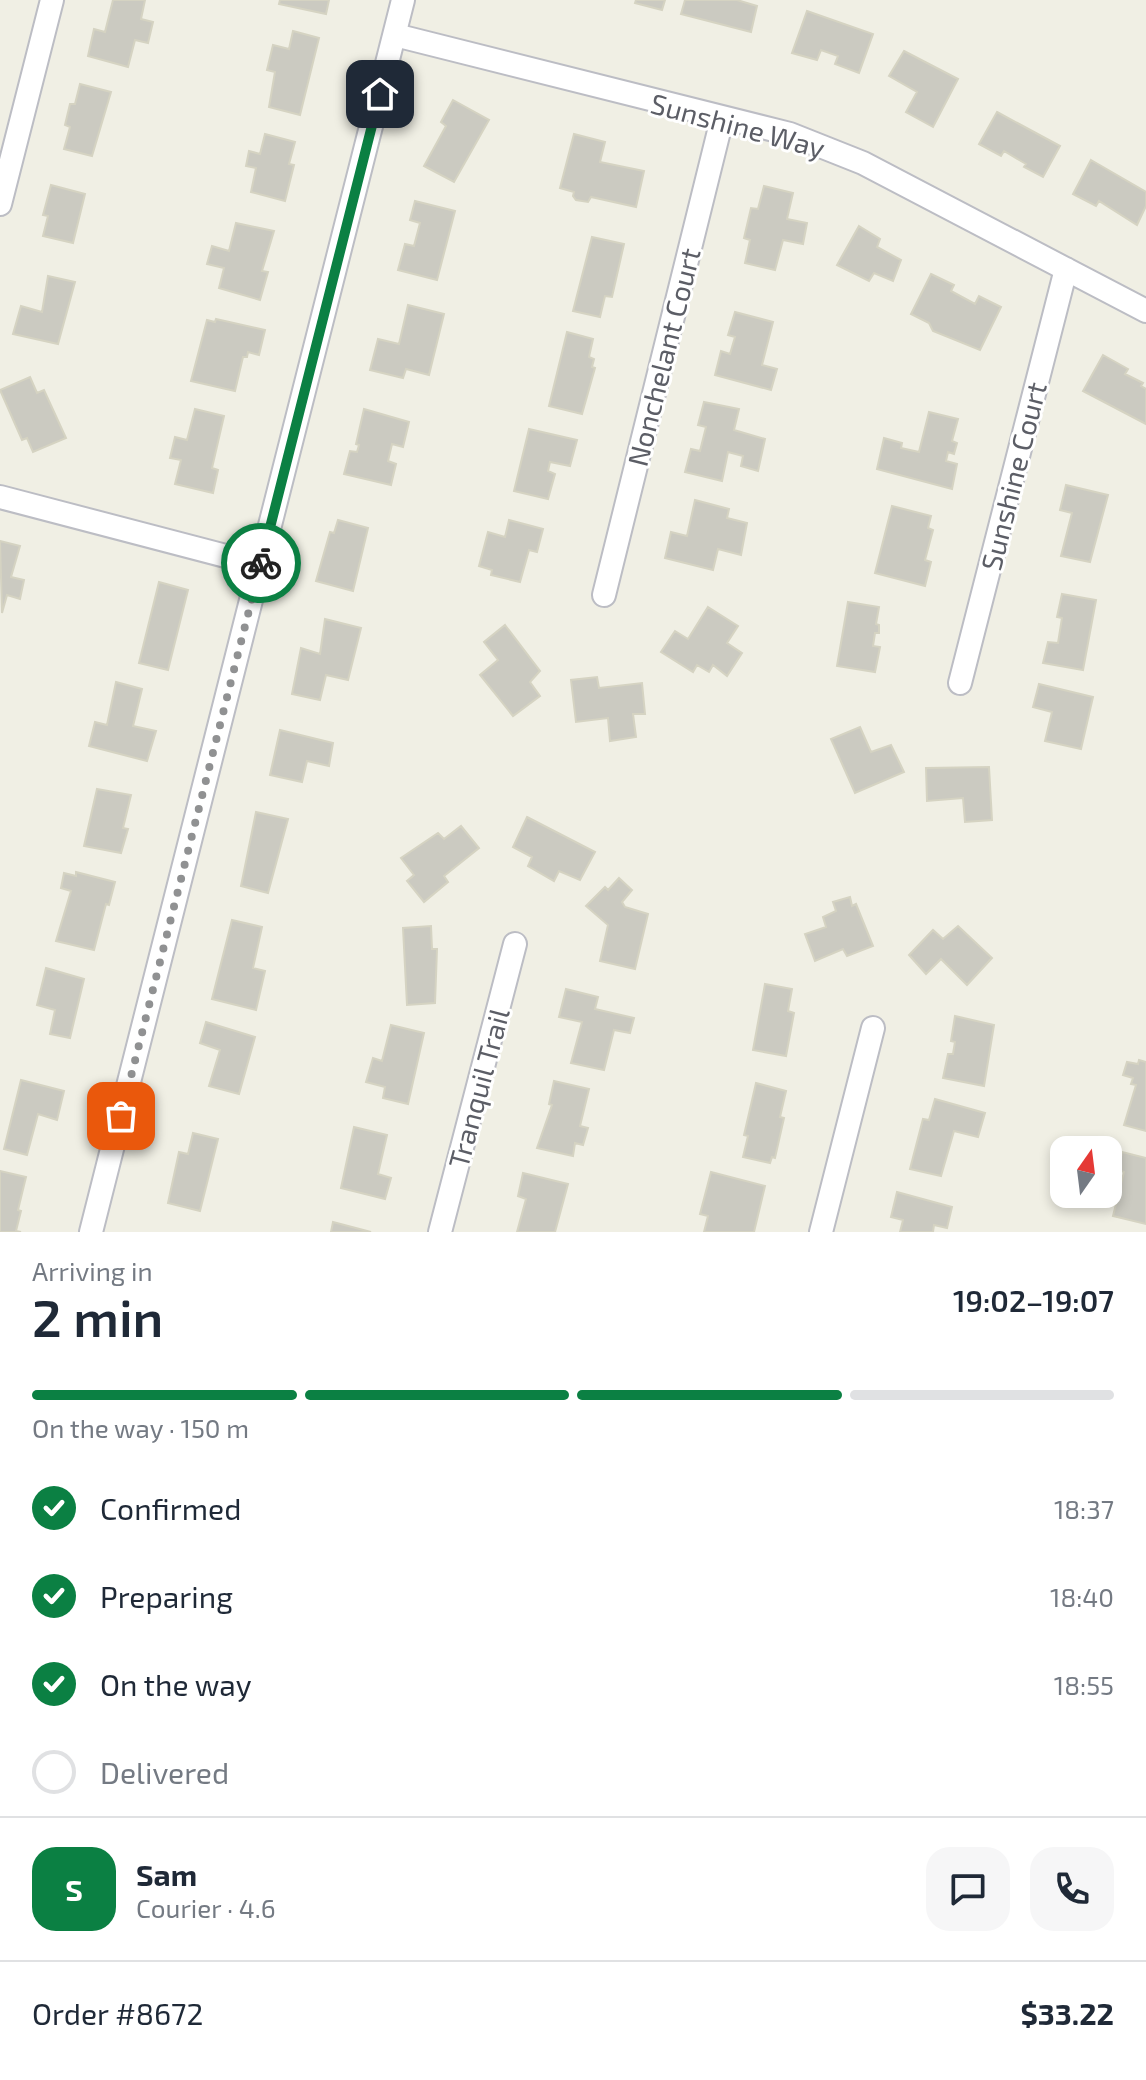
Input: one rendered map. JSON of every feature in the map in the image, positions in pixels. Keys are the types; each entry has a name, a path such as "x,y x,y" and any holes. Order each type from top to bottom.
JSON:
{"street":[{"path":"0,204 52,0"},
{"path":"91,1232 403,0"},
{"name":"Sunshine Way","path":"395,35 790,134 841,153 1146,311"},
{"name":"Nonchelant Court","path":"604,595 722,119"},
{"name":"Sunshine Court","path":"960,683 1066,269"},
{"path":"0,497 260,565"},
{"name":"Tranquil Trail","path":"440,1232 515,944"},
{"path":"821,1232 873,1028"}],"building":[{"path":"113,0 145,0 141,19 153,22 148,43 135,40 128,67 88,56 94,29 105,32"},
{"path":"280,0 329,0 326,14 279,4"},
{"path":"636,0 665,0 662,10 635,3"},
{"path":"685,0 737,0 757,6 751,32 681,14"},
{"path":"807,11 873,34 859,73 835,64 838,56 821,50 817,60 792,53"},
{"path":"293,31 319,38 300,115 269,107 275,72 267,70 273,45 289,49"},
{"path":"904,51 958,79 933,127 906,112 917,92 889,76"},
{"path":"80,84 111,92 92,156 64,149 70,127 65,125 70,104 75,104"},
{"path":"453,100 489,120 454,182 424,166 446,126 441,122"},
{"path":"997,112 1060,146 1043,177 1004,151 1001,156 979,144"},
{"path":"265,134 295,142 289,164 294,165 285,201 251,192 256,168 246,166 249,151 260,154"},
{"path":"574,134 605,142 600,162 644,171 636,207 591,197 588,202 576,200 574,192 560,188"},
{"path":"1091,160 1146,192 1146,206 1137,225 1099,201 1096,206 1073,194"},
{"path":"51,185 85,194 73,243 43,236 48,216 43,215"},
{"path":"764,186 793,193 787,219 807,223 803,244 783,240 775,270 745,263 750,240 744,238 751,208 758,209"},
{"path":"415,201 455,211 437,280 398,270 405,244 414,246 420,223 410,220"},
{"path":"236,223 274,231 262,271 268,272 260,300 219,288 224,268 207,264 212,246 229,251"},
{"path":"859,226 880,239 877,247 901,260 893,281 874,273 869,281 837,265"},
{"path":"592,237 624,244 612,297 605,296 600,317 573,311"},
{"path":"931,274 954,285 951,291 975,304 979,296 1001,307 980,350 933,331 929,323 911,314"},
{"path":"48,276 75,282 58,344 13,334 21,306 42,312"},
{"path":"408,305 444,314 429,375 406,369 403,378 370,370 378,339 399,344"},
{"path":"735,312 773,322 762,365 777,369 771,390 715,375 721,351 730,354 735,337 728,335"},
{"path":"216,319 265,330 259,355 248,352 247,357 243,357 235,391 191,381 207,320 215,322"},
{"path":"567,332 593,339 589,357 594,359 592,367 595,368 582,414 549,406"},
{"path":"1103,355 1128,369 1125,374 1143,383 1141,386 1146,389 1146,424 1083,391"},
{"path":"30,377 37,393 44,390 66,438 33,452 27,438 22,440 0,390"},
{"path":"704,402 739,409 734,430 765,439 758,471 741,466 743,456 728,452 722,481 685,472 691,449 700,451 706,427 698,425"},
{"path":"195,409 224,416 212,468 218,470 213,493 175,484 181,460 170,458 175,437 187,440"},
{"path":"364,409 409,422 403,447 392,444 388,461 396,464 391,485 344,474 350,451 357,452"},
{"path":"929,412 958,419 952,441 957,443 954,454 948,452 946,461 957,464 952,489 877,469 884,438 902,443 901,448 919,452"},
{"path":"529,429 577,440 570,466 550,462 548,471 555,474 548,499 514,491"},
{"path":"1066,485 1108,495 1090,562 1061,556 1072,513 1060,510"},
{"path":"695,500 729,509 727,518 747,523 741,555 718,549 713,570 665,558 671,532 687,536"},
{"path":"892,506 931,516 928,528 933,530 925,560 931,562 925,586 875,573"},
{"path":"338,520 368,528 353,591 316,581 330,532 334,533"},
{"path":"509,520 543,529 537,552 529,550 520,582 491,575 492,570 479,566 488,532 505,537"},
{"path":"0,541 20,546 11,577 24,580 20,599 7,595 2,613"},
{"path":"159,582 188,590 168,670 139,663"},
{"path":"1062,594 1096,600 1083,670 1043,663 1048,642 1058,643 1062,618 1057,617"},
{"path":"848,602 879,607 876,624 879,625 879,633 875,633 873,646 880,647 875,672 837,666"},
{"path":"708,607 738,626 727,643 742,653 727,676 713,665 709,672 697,665 693,672 661,652 675,631 688,639"},
{"path":"325,619 361,628 348,680 326,675 320,700 292,694 301,648 320,654"},
{"path":"505,625 540,671 530,682 540,696 513,716 480,675 498,660 484,642"},
{"path":"597,677 599,688 642,683 645,714 633,714 636,737 610,741 608,718 576,722 571,680"},
{"path":"116,682 142,689 133,726 156,731 147,761 89,746 95,722 107,725"},
{"path":"1039,684 1093,697 1081,749 1045,741 1052,712 1033,707"},
{"path":"860,727 871,752 891,745 904,772 855,793 831,739"},
{"path":"280,730 333,743 329,766 307,761 302,782 270,775"},
{"path":"989,767 992,820 965,822 963,798 927,801 926,768"},
{"path":"97,789 131,795 123,828 128,829 121,853 84,846"},
{"path":"256,812 288,819 268,893 241,886"},
{"path":"527,817 595,852 580,880 559,871 554,881 528,866 532,857 513,847"},
{"path":"461,826 479,848 444,876 448,882 424,902 407,881 414,875 401,858 438,833 444,839"},
{"path":"76,872 115,882 94,950 56,941 71,891 61,888 64,873 76,876"},
{"path":"619,878 632,890 622,902 625,907 648,914 635,969 600,961 608,925 586,906"},
{"path":"850,897 852,906 856,904 873,946 847,956 843,949 815,961 805,934 826,927 823,917 836,911 833,902"},
{"path":"232,920 262,927 253,968 265,971 256,1010 212,999"},
{"path":"431,926 432,949 437,949 435,1003 407,1005 403,928"},
{"path":"958,926 992,958 967,985 941,959 926,974 909,955 933,930 943,939"},
{"path":"46,968 84,979 70,1038 50,1034 55,1010 37,1005"},
{"path":"765,984 792,989 788,1011 794,1013 786,1056 753,1050"},
{"path":"566,989 598,997 595,1009 634,1018 630,1033 614,1030 604,1070 571,1063 582,1022 559,1017"},
{"path":"955,1016 994,1025 984,1086 943,1078 948,1054 953,1054 955,1042 951,1041"},
{"path":"206,1022 255,1037 239,1094 209,1086 220,1050 200,1043"},
{"path":"391,1025 424,1033 408,1104 383,1098 385,1087 366,1082 373,1058 382,1061"},
{"path":"1139,1060 1146,1062 1146,1131 1124,1125 1136,1085 1131,1084 1133,1078 1123,1075 1127,1062 1138,1064"},
{"path":"21,1080 64,1091 57,1120 38,1114 27,1155 4,1149"},
{"path":"554,1081 589,1089 580,1126 588,1128 583,1145 575,1143 573,1156 537,1148 552,1105 549,1104"},
{"path":"756,1083 786,1091 780,1117 784,1118 775,1158 772,1157 770,1163 743,1157 748,1136 744,1135"},
{"path":"935,1099 985,1113 978,1137 954,1131 941,1176 910,1169 923,1119 929,1120"},
{"path":"354,1127 387,1135 378,1174 391,1178 385,1199 341,1188"},
{"path":"193,1133 218,1139 200,1211 168,1203 179,1152 188,1154"},
{"path":"1122,1152 1146,1158 1146,1224 1113,1216 1115,1208 1122,1208"},
{"path":"0,1171 26,1177 16,1231 21,1232 0,1232"},
{"path":"711,1172 765,1186 754,1232 704,1232 708,1216 700,1214"},
{"path":"523,1173 568,1184 555,1232 517,1232 526,1199 518,1196"},
{"path":"897,1192 952,1207 947,1228 934,1225 933,1232 900,1232 903,1220 891,1217"},
{"path":"333,1222 371,1232 331,1232"}],"way so far":[{"path":"121,1116 261,563"}],"route":[{"path":"261,563 380,94"}]}
